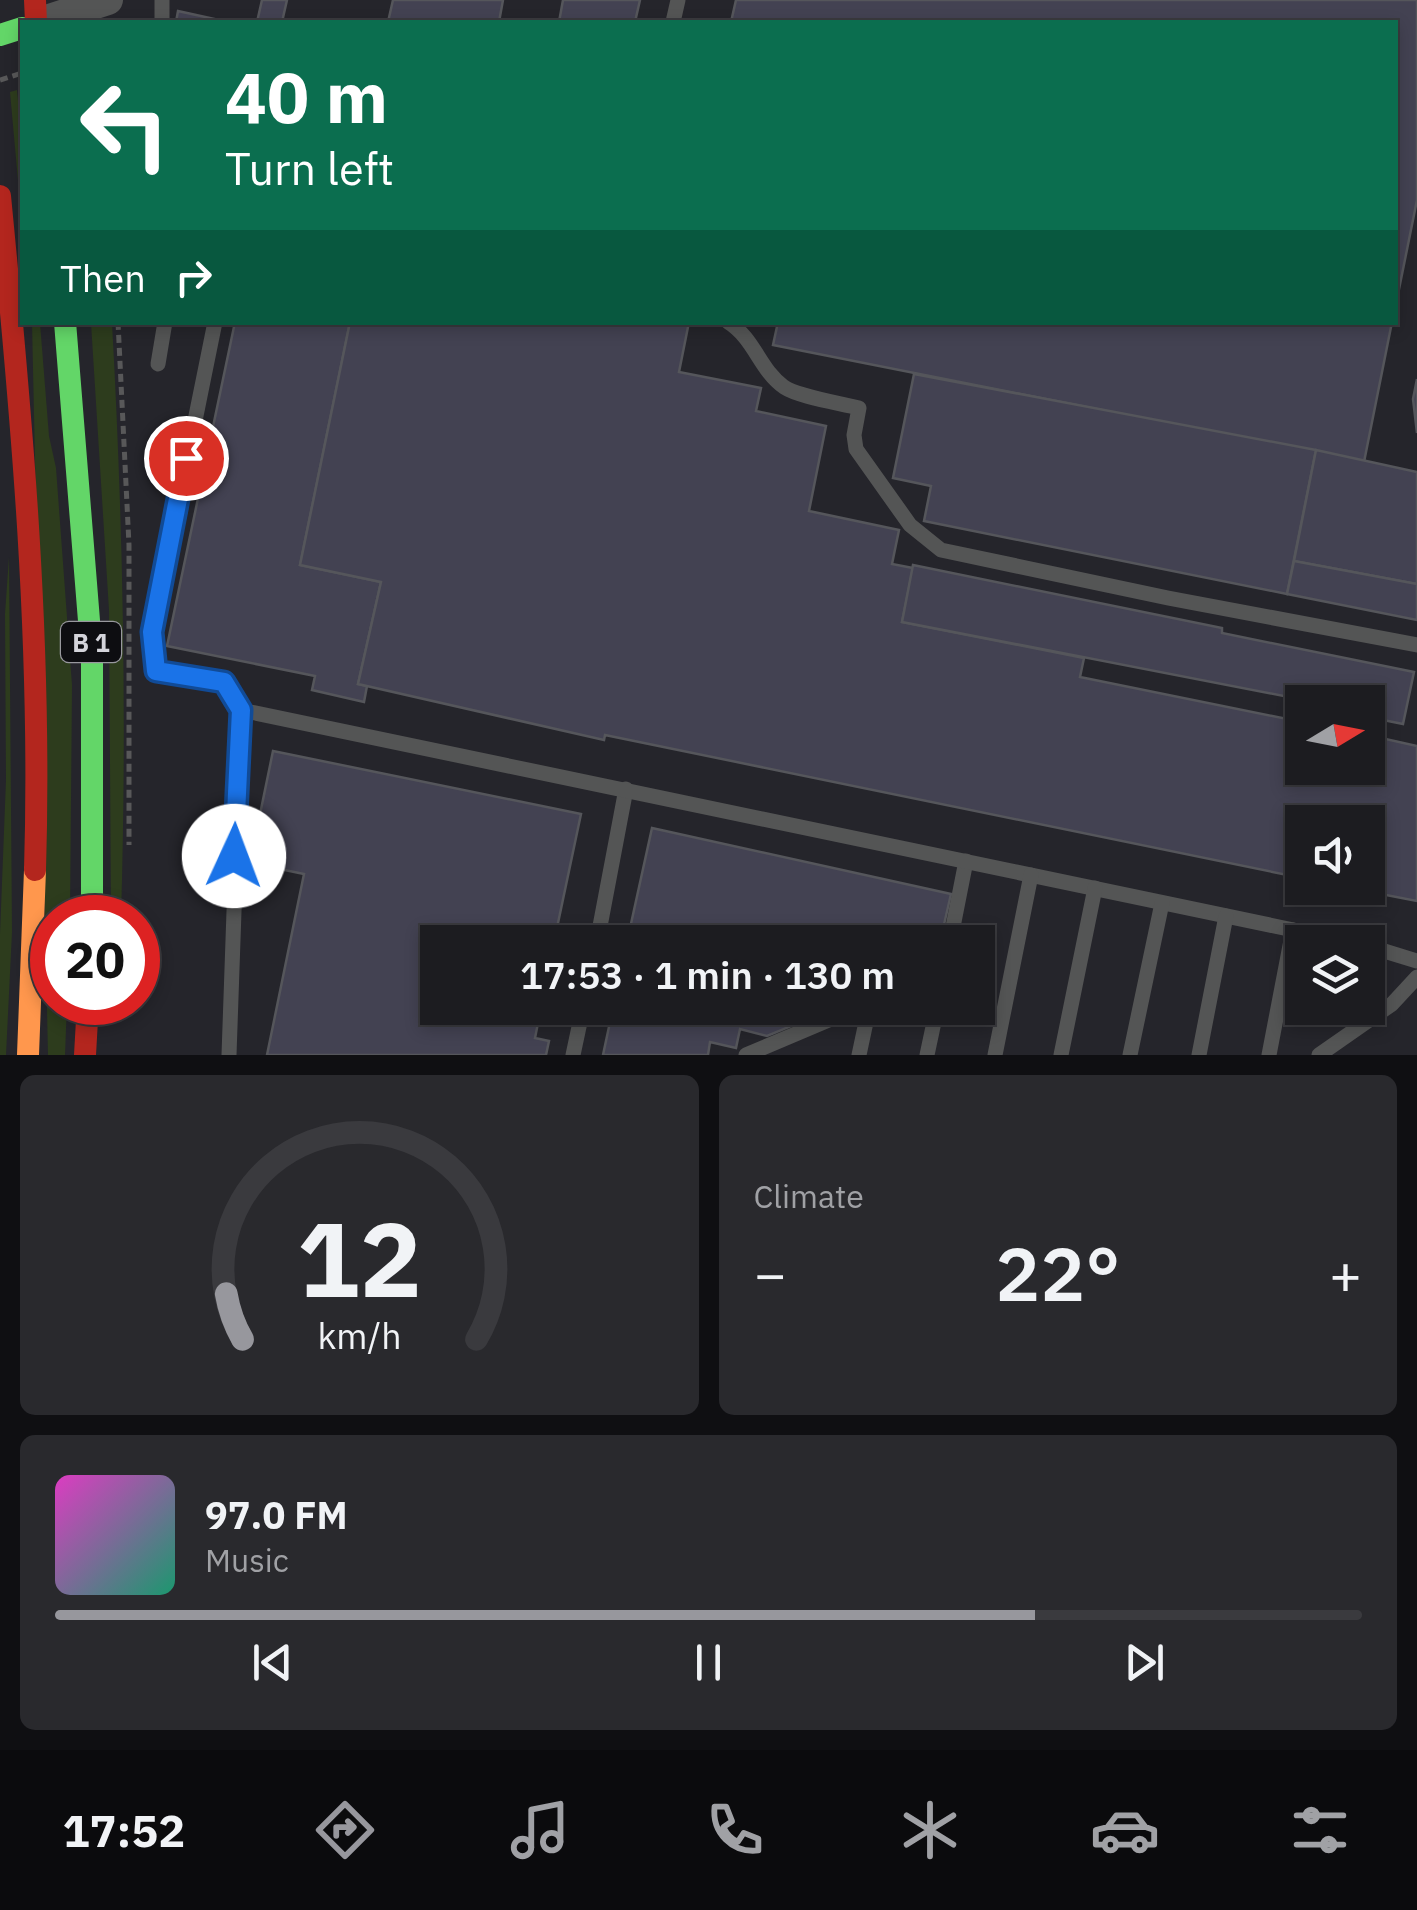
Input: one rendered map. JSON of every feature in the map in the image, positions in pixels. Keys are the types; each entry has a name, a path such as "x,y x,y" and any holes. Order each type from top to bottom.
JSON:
{"main road":[{"name":"B 1","path":"0,196 24,440 36,663 28,1055"},
{"name":"B 1","path":"65,325 92,658 92,895"},
{"path":"86,1055 87,1025"}],"street":[{"path":"44,20 108,0"}],"lane":[{"path":"158,364 165,325"},
{"path":"214,325 152,632 156,671 224,682 241,710 230,1055"},
{"path":"733,325 745,333 766,367 785,388 859,408 854,435 856,450 910,525 942,550 1417,645"},
{"path":"241,710 1285,928"},
{"path":"599,925 626,790"},
{"path":"953,925 966,861"},
{"path":"994,1055 1031,875"},
{"path":"1061,1055 1096,888"},
{"path":"1130,1055 1162,902"},
{"path":"1199,1055 1226,916"},
{"path":"1385,952 1417,962"},
{"path":"1268,1055 1285,970"},
{"path":"1319,1055 1392,1004 1417,976"},
{"path":"573,1055 579,1025"},
{"path":"746,1055 816,1025"},
{"path":"859,1055 865,1025"},
{"path":"927,1055 933,1025"},
{"path":"790,1055 794,1034"}],"path":[{"path":"118,325 128,546 129,850"}],"green space":[{"path":"17,90 20,203 10,92"},
{"path":"32,325 40,325 49,436 56,468 72,685 70,895 45,895"},
{"path":"91,325 112,325 116,397 124,694 123,843 122,895 111,895 109,610"},
{"path":"9,557 12,932 6,1055 0,1055 5,614"},
{"path":"47,1025 66,1025 65,1055 48,1055"}],"building":[{"path":"262,0 287,0 282,20 257,20"},
{"path":"393,0 503,0 499,20 388,20"},
{"path":"563,0 640,0 635,20 559,20"},
{"path":"736,0 1417,0 1417,200 1398,294 1398,20 731,20"},
{"path":"178,11 219,20 176,20"},
{"path":"234,325 349,325 300,565 381,582 358,684 367,686 364,702 312,690 315,676 167,646"},
{"path":"349,325 688,325 679,372 761,388 756,411 826,426 809,511 899,530 892,564 913,568 902,622 1084,658 1080,677 1285,719 1285,785 1385,785 1385,739 1417,746 1417,901 1385,895 1385,805 1285,805 1285,875 605,735 604,740 358,684 381,582 300,565"},
{"path":"777,325 1391,325 1364,462 773,345"},
{"path":"914,374 1316,450 1287,594 924,521 931,486 893,478"},
{"path":"1417,379 1417,433 1413,399"},
{"path":"1316,450 1417,472 1417,584 1294,561"},
{"path":"1294,561 1417,584 1417,620 1287,594"},
{"path":"913,565 1414,672 1403,724 1385,720 1385,685 1285,685 1285,696 902,622"},
{"path":"273,751 581,814 558,925 420,925 420,1025 538,1025 535,1038 549,1041 546,1055 267,1055 304,874 250,863"},
{"path":"652,828 951,894 944,925 631,925"},
{"path":"609,1025 794,1025 767,1036 740,1029 736,1048 710,1042 708,1055 603,1055"}],"traffic: fast":[{"path":"0,35 20,29"},
{"path":"65,325 92,658 92,895"}],"traffic: slow":[{"path":"28,1055 35,870"}],"traffic: jam":[{"path":"35,0 36,20"},
{"path":"0,196 23,449 33,617 35,870"},
{"path":"85,1055 87,1025"}],"route":[{"path":"186,458 152,632 156,671 224,682 241,710 234,856"}]}
